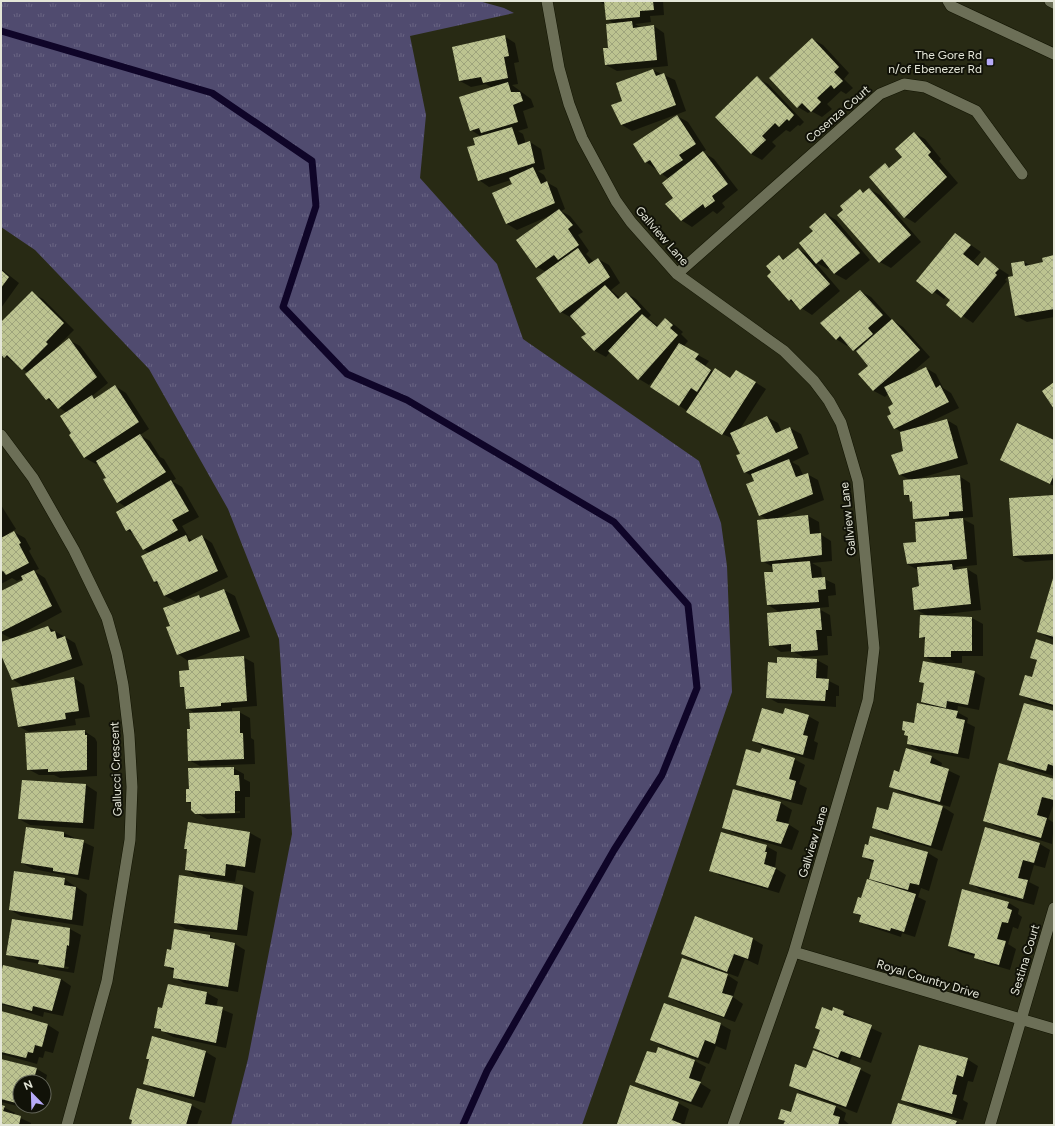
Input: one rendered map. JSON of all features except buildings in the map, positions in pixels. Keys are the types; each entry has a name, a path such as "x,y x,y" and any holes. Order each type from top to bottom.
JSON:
{"street":[{"name":"Gallview Lane","path":"547,1 560,68 582,138 616,201 631,222 677,274 784,351 814,381 829,401 841,423 858,481 874,648 868,700 794,952 733,1125"},
{"path":"948,1 951,6 1054,54"},
{"path":"1050,1 1054,3"},
{"name":"Cosenza Court","path":"677,274 880,94 904,84 926,87 976,111 1022,174"},
{"name":"Gallucci Crescent","path":"1,435 33,478 74,550 107,618 124,685 129,735 132,787 130,840 107,981 67,1125"},
{"name":"Sestina Court","path":"1021,1020 1054,908"},
{"name":"Royal Country Drive","path":"794,952 1054,1030"},
{"path":"990,1125 1021,1020"}],"green space":[{"path":"1,1 479,1 504,8 514,13 410,36 426,115 420,178 497,264 523,339 699,461 721,523 727,566 732,692 582,1125 231,1125 248,1059 292,834 279,639 228,509 149,369 35,250 1,227"}],"waterway":[{"path":"1,31 212,93 312,161 316,206 283,307 347,374 407,400 614,522 688,605 697,688 662,775 614,850 487,1071 463,1125"}],"place":[{"name":"The Gore Rd n/of Ebenezer Rd","path":"990,62"}]}
